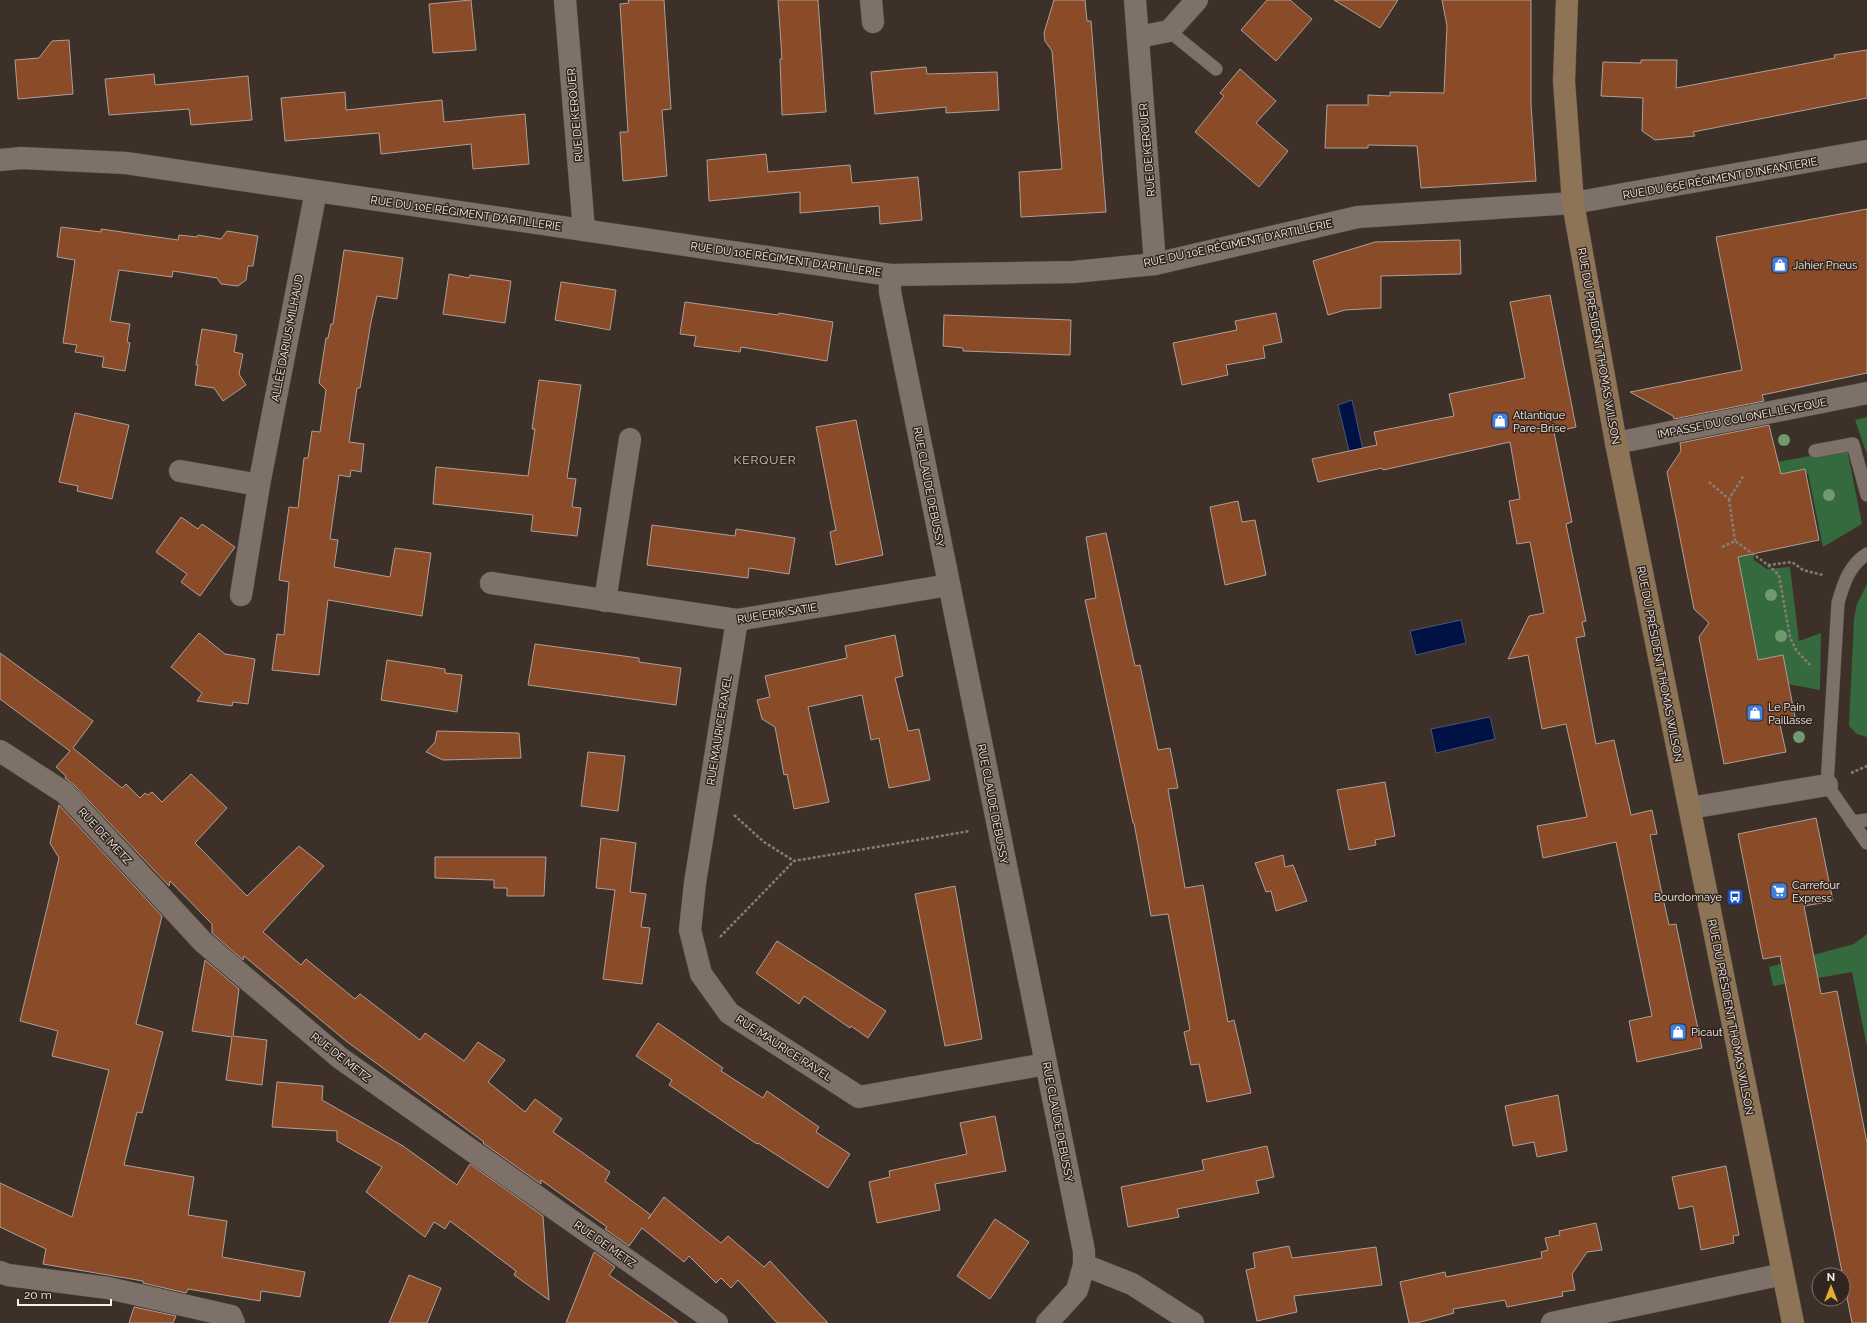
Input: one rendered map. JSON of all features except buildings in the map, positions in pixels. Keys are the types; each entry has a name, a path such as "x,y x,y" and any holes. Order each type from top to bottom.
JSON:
{"street":[{"name":"RUE DE KERQUER","path":"565,0 584,230"},
{"path":"872,0 874,22"},
{"name":"RUE DE KERQUER","path":"1135,0 1155,264"},
{"path":"1138,37 1169,30 1197,0"},
{"name":"RUE DU PRÉSIDENT THOMAS WILSON","path":"1567,0 1564,88 1572,203 1616,443 1793,1323"},
{"name":"RUE DU 65E RÉGIMENT D'INFANTERIE","path":"1572,203 1867,151"},
{"name":"RUE DU 10E RÉGIMENT D'ARTILLERIE","path":"0,160 21,158 126,163 890,274 1074,272 1155,264 1358,217 1572,203"},
{"name":"ALLÉE DARIUS MILHAUD","path":"241,595 259,485 316,191"},
{"name":"RUE CLAUDE DEBUSSY","path":"890,274 890,292 1084,1251 1084,1265 1077,1290 1048,1323"},
{"name":"IMPASSE DU COLONEL LEVEQUE","path":"1616,443 1867,393"},
{"path":"605,601 630,439"},
{"path":"180,471 259,485"},
{"name":"RUE ERIK SATIE","path":"491,583 737,620 949,584"},
{"name":"RUE MAURICE RAVEL","path":"737,620 695,883 690,930 701,974 729,1013 860,1097 1046,1064"},
{"name":"RUE DE METZ","path":"0,751 65,793 203,942 340,1058 717,1323"},
{"path":"1690,808 1827,785"},
{"path":"1084,1265 1132,1284 1193,1323"},
{"path":"0,1272 108,1288 232,1319"},
{"path":"1552,1323 1783,1274"}],"lane":[{"path":"1169,30 1216,70"},
{"path":"1814,451 1853,444 1867,495"},
{"path":"1867,554 1845,579 1838,603 1827,785 1867,843"},
{"path":"1852,822 1867,820"}],"path":[{"path":"1744,475 1729,499 1735,541 1779,575 1790,638 1796,650 1833,689"},
{"path":"1709,482 1729,499"},
{"path":"1722,547 1735,541"},
{"path":"1768,565 1792,562 1803,570 1845,579"},
{"path":"709,794 764,842 794,861"},
{"path":"697,960 794,861 998,826"}],"green space":[{"path":"1867,417 1867,452 1866,452 1855,420"},
{"path":"1847,449 1862,524 1823,547 1808,473 1768,479 1768,464"},
{"path":"1740,487 1754,560 1767,569 1790,567 1799,641 1821,633 1820,690 1772,681 1750,664 1730,574"},
{"path":"1867,584 1867,737 1857,734 1849,726 1854,619 1857,604"},
{"path":"1867,934 1867,1047 1852,972 1773,986 1769,967 1854,944"}],"shaded area":[{"path":"1352,400 1363,450 1349,451 1338,405"},
{"path":"1461,620 1466,643 1416,655 1410,631"},
{"path":"1490,717 1495,739 1436,753 1431,729"}],"place":[{"name":"Jahier Pneus","path":"1780,265"},
{"name":"Atlantique Pare-Brise","path":"1500,421"},
{"name":"Le Pain Paillasse","path":"1755,713"},
{"name":"Carrefour Express","path":"1779,891"},
{"name":"Bourdonnaye","path":"1735,897"},
{"name":"Picaut","path":"1678,1032"}],"district":[{"name":"KERQUER","path":"765,460"}]}
